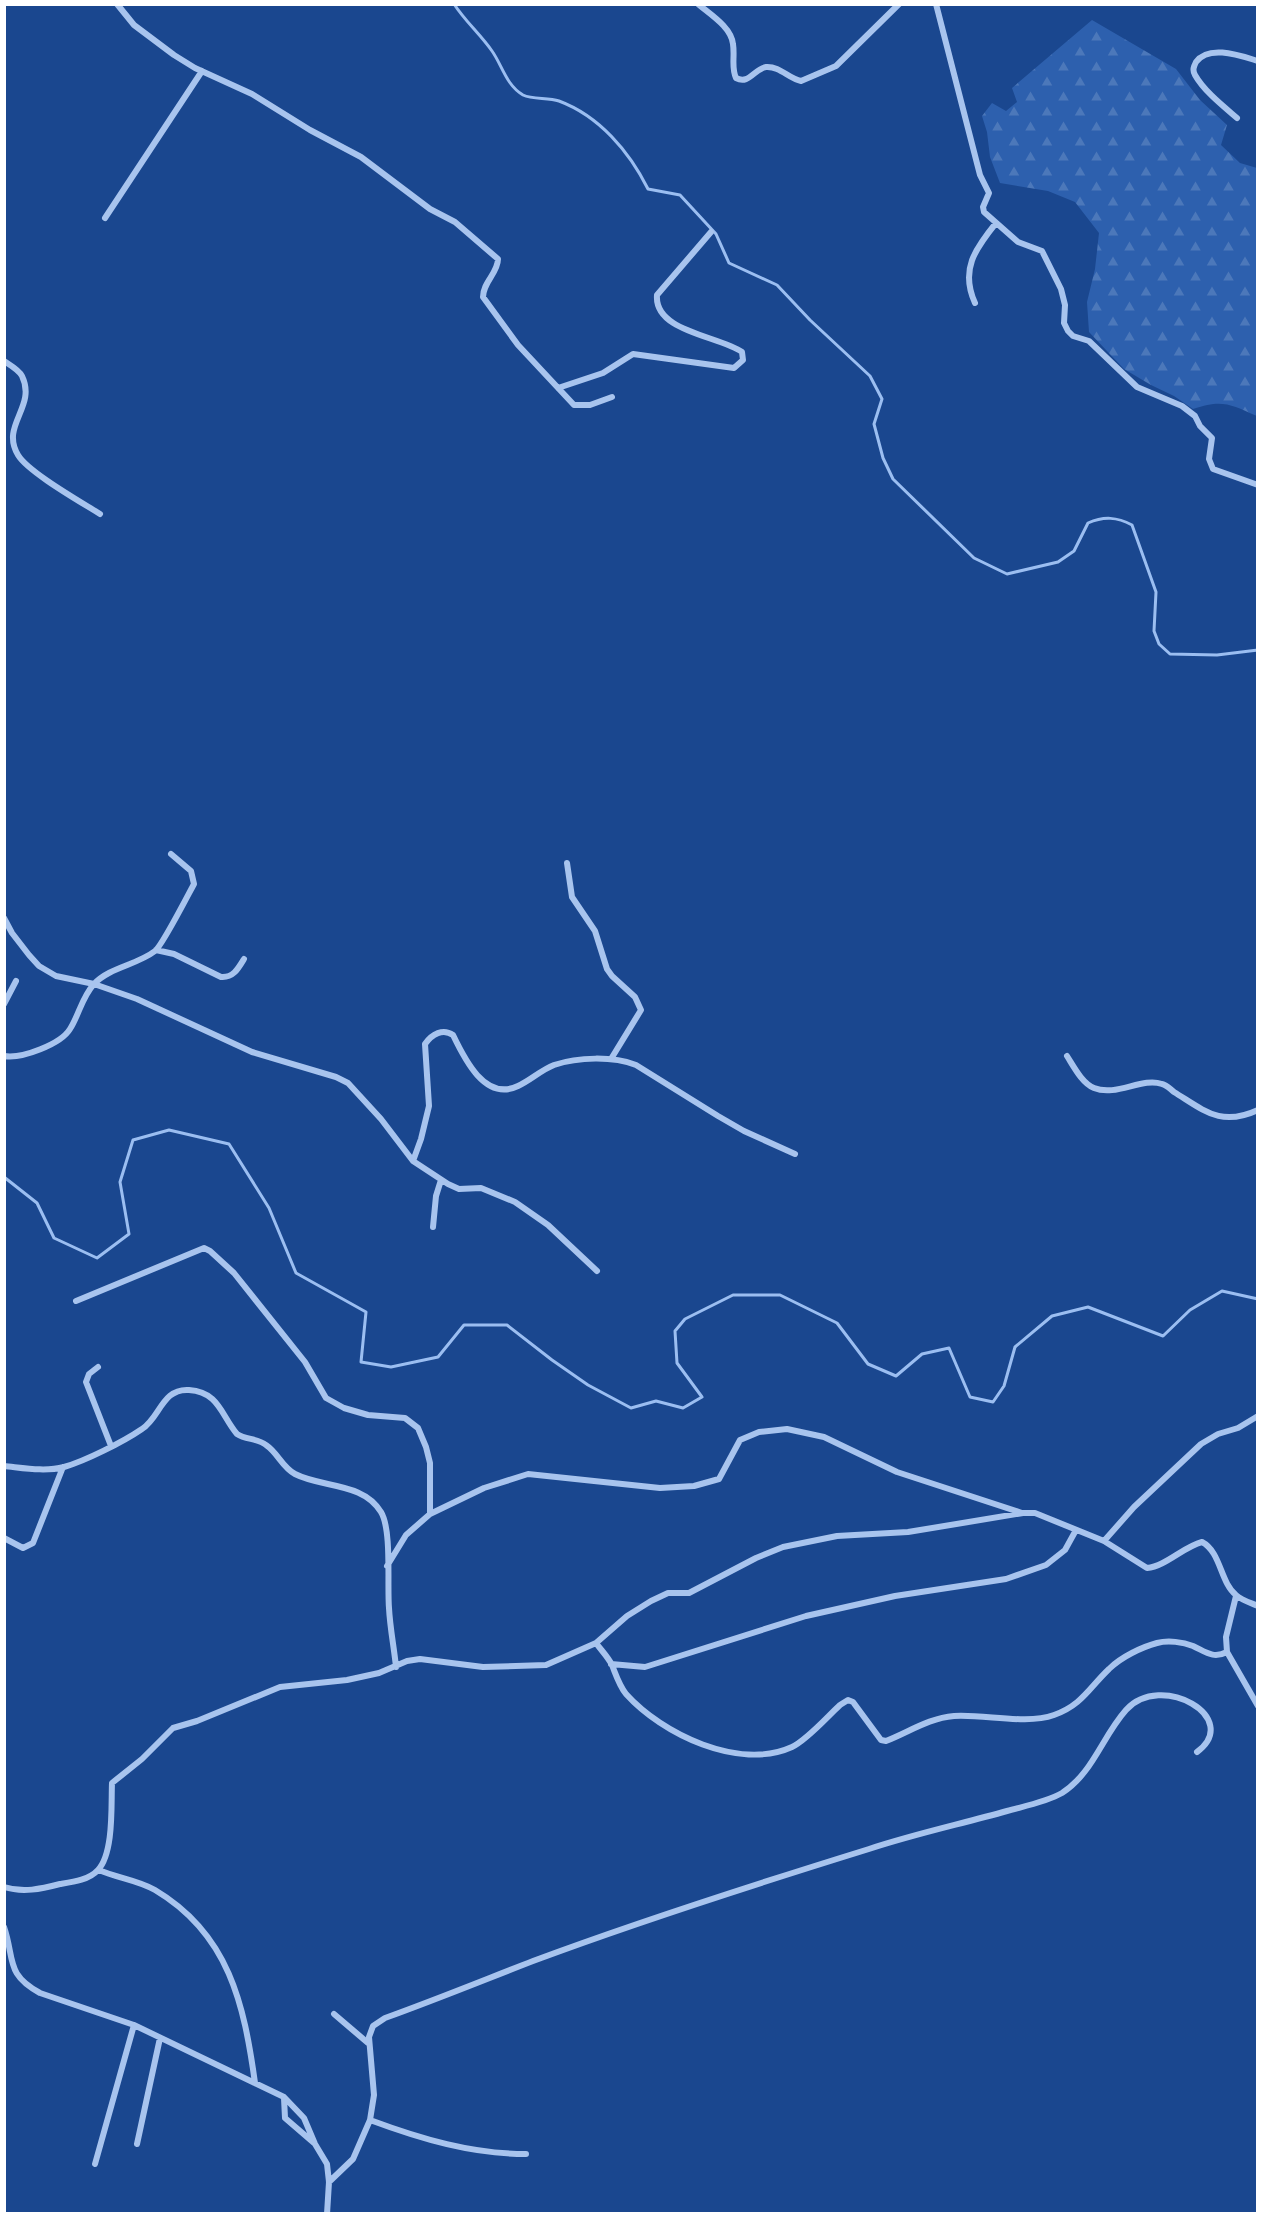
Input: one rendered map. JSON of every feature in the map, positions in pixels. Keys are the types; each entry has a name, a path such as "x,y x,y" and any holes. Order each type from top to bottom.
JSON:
{"street":[{"path":"117,4 142,32 202,71 252,94 309,130 361,157 430,209 455,222 495,255 499,262 484,287 483,297 518,345 571,403 578,406 590,405 612,397"},
{"path":"698,4 725,28 731,37 734,46 733,68 736,78 746,80 760,69 768,67 801,81 836,66 899,4"},
{"path":"936,4 980,175 989,193 983,211 1018,242 1042,250 1061,289 1065,305 1064,323 1068,332 1073,336 1089,340 1137,387 1182,406 1195,416 1200,426 1211,436 1209,459 1214,469 1257,485"},
{"path":"1237,118 1194,74 1194,68 1200,58 1214,52 1257,61"},
{"path":"105,218 202,71"},
{"path":"975,303 968,284 971,263 984,237 996,223"},
{"path":"558,388 603,373 633,354 734,368 740,365 743,360 742,352 684,330 665,315 657,301 657,295 711,232"},
{"path":"4,361 22,375 26,398 12,431 18,455 38,474 100,514"},
{"path":"4,1056 18,1057 61,1038 71,1029 76,1014 94,984 156,950 194,884 191,871 171,854"},
{"path":"567,863 572,897 595,931 608,969 612,976 635,997 641,1010 611,1059"},
{"path":"4,918 12,933 39,966 56,976 94,984 137,999 252,1052 343,1080 381,1119 413,1161 459,1189 481,1188 515,1202 548,1225 597,1271"},
{"path":"156,950 174,954 221,977 228,977 236,972 243,959"},
{"path":"4,1004 16,981"},
{"path":"413,1161 429,1106 424,1048 426,1042 435,1034 446,1032 452,1033 464,1059 473,1070 486,1083 500,1088 517,1087 556,1065 579,1060 611,1059 636,1065 727,1121 795,1154"},
{"path":"1067,1056 1080,1075 1095,1088 1119,1090 1148,1083 1160,1083 1219,1117 1242,1117 1257,1110"},
{"path":"433,1227 436,1196 441,1180"},
{"path":"76,1301 130,1280 191,1251 204,1248 210,1251 234,1273 305,1362 326,1398 344,1408 368,1415 405,1418 418,1428 430,1463 430,1514"},
{"path":"98,1367 89,1374 86,1382 111,1446"},
{"path":"4,1466 44,1469 63,1467 111,1446 144,1428 171,1394 183,1390 199,1392 218,1404 237,1434 264,1443 292,1472 304,1478 345,1488 372,1502 380,1511 385,1522 390,1621 396,1667"},
{"path":"1104,1541 1134,1507 1201,1444 1218,1434 1238,1428 1257,1416"},
{"path":"387,1566 406,1535 430,1514 484,1488 528,1474 660,1488 708,1483 718,1479 740,1440 759,1432 787,1429 824,1437 897,1472 1023,1513 1044,1515 1104,1541 1147,1568 1156,1566 1184,1549 1202,1542 1215,1557 1236,1596 1257,1606"},
{"path":"4,1538 23,1548 33,1543 63,1467"},
{"path":"4,1887 32,1890 87,1878 99,1870 108,1849 112,1783 142,1759 170,1730 280,1688 347,1680 379,1673 407,1661 429,1659 483,1667 551,1664 596,1643 627,1616 651,1601 668,1593 690,1593 756,1558 783,1547 837,1536 908,1532 1023,1513"},
{"path":"611,1664 645,1667 806,1616 895,1596 1005,1579 1046,1565 1065,1550 1076,1530"},
{"path":"1236,1596 1226,1637 1227,1652 1257,1706"},
{"path":"596,1643 611,1664 626,1694 638,1705 675,1731 704,1744 748,1755 776,1752 793,1746 840,1704 848,1700 853,1702 878,1737 884,1741 928,1721 954,1716 1035,1719 1056,1714 1074,1706 1084,1698 1112,1666 1158,1643 1191,1645 1211,1656 1227,1652"},
{"path":"329,2182 353,2159 370,2120 374,2095 369,2043 373,2026 385,2018 533,1961 650,1920 872,1848 1053,1797 1064,1791 1082,1775 1125,1711 1143,1698 1159,1695 1175,1697 1191,1703 1203,1712 1210,1722 1210,1735 1205,1747 1197,1752"},
{"path":"99,1870 154,1890 187,1914 210,1938 223,1958 234,1984 247,2032 255,2083"},
{"path":"4,1927 13,1966 19,1978 28,1986 40,1993 134,2025 284,2097 304,2118 327,2164 329,2182 327,2214"},
{"path":"334,2014 369,2043"},
{"path":"95,2164 134,2025"},
{"path":"137,2144 160,2038"},
{"path":"284,2097 285,2118 315,2144"},
{"path":"370,2120 410,2135 452,2146 485,2152 526,2154"}],"green space":[{"path":"1092,20 1176,69 1200,100 1227,125 1221,145 1240,163 1257,168 1257,416 1226,404 1211,404 1193,409 1124,369 1089,332 1087,302 1095,269 1099,233 1075,202 1048,191 1000,183 990,157 987,132 982,116 992,103 1006,111 1017,102 1012,88"}],"waterway":[{"path":"454,4 492,51 508,80 517,91 527,97 559,101 600,125 632,161 648,189 680,195 716,234 729,263 777,285 810,320 870,376 882,399 874,424 883,458 893,479 974,558 1007,574 1058,562 1074,551 1088,523 1105,518 1121,520 1132,525 1156,592 1154,631 1159,644 1170,654 1217,655 1258,650"},
{"path":"4,1177 37,1203 54,1238 97,1258 129,1234 120,1182 133,1140 169,1130 229,1144 269,1208 296,1273 366,1312 361,1362 391,1367 438,1357 464,1325 507,1325 588,1385 631,1408 656,1401 683,1408 702,1397 677,1363 675,1331 685,1319 733,1295 780,1295 837,1323 868,1364 896,1376 922,1354 949,1348 970,1397 993,1402 1004,1386 1015,1347 1052,1316 1088,1307 1163,1336 1190,1310 1222,1291 1258,1299"}]}
